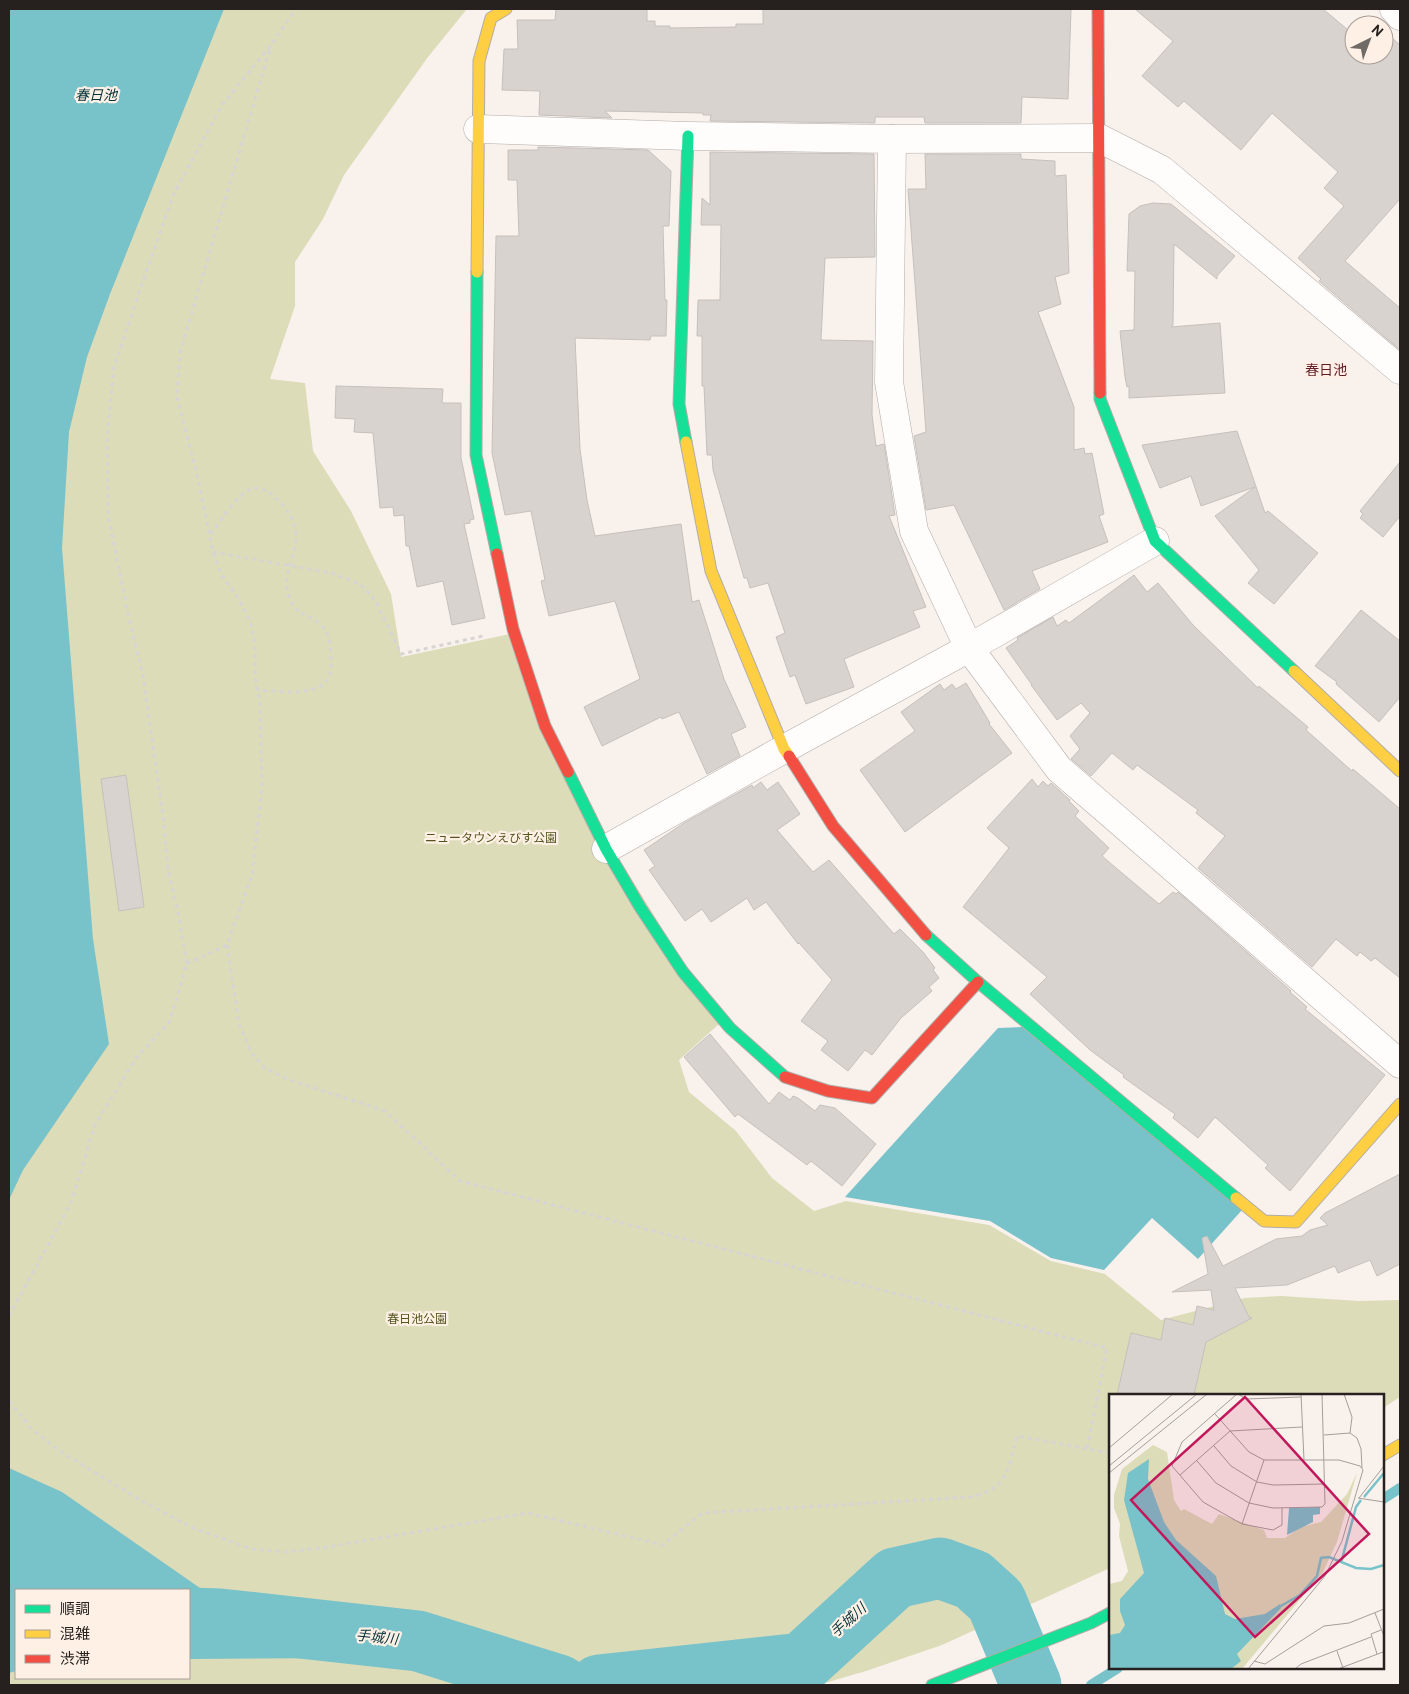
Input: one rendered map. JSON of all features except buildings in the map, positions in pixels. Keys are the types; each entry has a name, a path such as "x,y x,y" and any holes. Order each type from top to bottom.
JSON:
{"street":[{"path":"506,9 491,18 479,61 476,455 513,629 545,726 606,849 640,907 683,972 730,1028 786,1078 828,1091 872,1098 978,982"},
{"path":"1098,9 1100,399 1155,541 1400,772"},
{"path":"1394,9 1400,16"},
{"path":"478,129 688,136 892,139 1099,138 1162,170 1400,370"},
{"path":"688,136 679,404 711,571 784,749 839,833 919,928 978,982 1264,1221 1296,1222 1400,1104"},
{"path":"892,139 889,382 914,531 969,648 1059,769 1400,1064"},
{"path":"606,849 969,648 1155,541"},
{"path":"1384,1454 1400,1445"},
{"path":"932,1685 1070,1631 1109,1613"}],"path":[{"path":"9,1316 71,1204 95,1125 136,1058 169,1023 187,964 168,870 163,816 143,676 128,614 108,514 106,436 114,367 174,193 222,105 271,45 296,9"},
{"path":"271,45 180,353 176,397 199,483 213,552 221,574 238,598 250,621 255,645 256,677 260,704 262,786 252,875 227,945 239,1024 252,1054 265,1068 287,1079 384,1111 460,1181 1107,1348 1087,1449"},
{"path":"210,534 240,496 256,488 266,490 282,504 294,523 296,546 289,566 287,588 290,600 298,612 321,625 328,634 331,658 330,675 326,683 310,690 287,692 258,690"},
{"path":"213,552 341,576 353,581 365,588 376,602 401,654 513,629"},
{"path":"187,964 227,945"},
{"path":"9,1400 32,1429 58,1450 142,1501 193,1528 252,1549 285,1552 321,1548 528,1513 663,1545 702,1513 970,1497 983,1494 993,1490 1003,1479 1009,1467 1017,1436 1109,1452"}],"green space":[{"name":"春日池公園","path":"9,9 467,9 428,57 344,175 323,219 295,262 295,306 270,379 305,383 313,451 351,511 391,594 401,657 510,634 539,728 720,1023 679,1060 689,1092 736,1131 772,1178 814,1211 846,1201 989,1225 1051,1261 1105,1274 1161,1320 1245,1298 1281,1296 1359,1301 1400,1300 1400,1397 1384,1407 1384,1394 1109,1394 1109,1568 942,1645 818,1685 9,1685"}],"water":[{"name":"春日池","path":"9,9 224,9 110,294 87,357 69,432 62,548 93,939 109,1044 23,1170 9,1200"},
{"path":"1022,1027 1242,1210 1198,1259 1152,1218 1104,1270 1051,1258 990,1221 845,1197 998,1028"},
{"path":"9,1468 62,1492 210,1595 277,1605 372,1623 357,1658 190,1659 190,1589 15,1589 15,1671 9,1673"}],"waterway":[{"path":"1384,1498 1400,1488"},
{"name":"手城川","path":"599,1685 802,1663 895,1578 940,1568 973,1580 996,1601 1031,1685"},
{"name":"手城川","path":"190,1618 220,1619 418,1641 559,1685"},
{"path":"1091,1685 1116,1669"}],"traffic: fast":[{"path":"686,442 679,404 688,136"},
{"path":"477,272 476,455 497,554"},
{"path":"1100,393 1100,399 1155,541 1294,671"},
{"path":"568,772 606,849 640,907 683,972 730,1028 785,1077"},
{"path":"926,935 978,982 1236,1198"},
{"path":"932,1685 1091,1623 1109,1614"}],"traffic: slow":[{"path":"477,272 479,61 491,18 506,9"},
{"path":"686,442 711,571 784,749 789,756"},
{"path":"1294,671 1400,771"},
{"path":"1236,1198 1264,1221 1296,1222 1400,1104"},
{"path":"1384,1454 1400,1445"}],"traffic: jam":[{"path":"1098,9 1100,393"},
{"path":"497,554 513,629 545,726 568,772"},
{"path":"789,756 833,826 926,935"},
{"path":"785,1077 828,1091 872,1098 978,982"}],"district":[{"name":"春日池","path":"1326,370"}],"park label":[{"name":"ニュータウンえびす公園","path":"491,838"}]}
